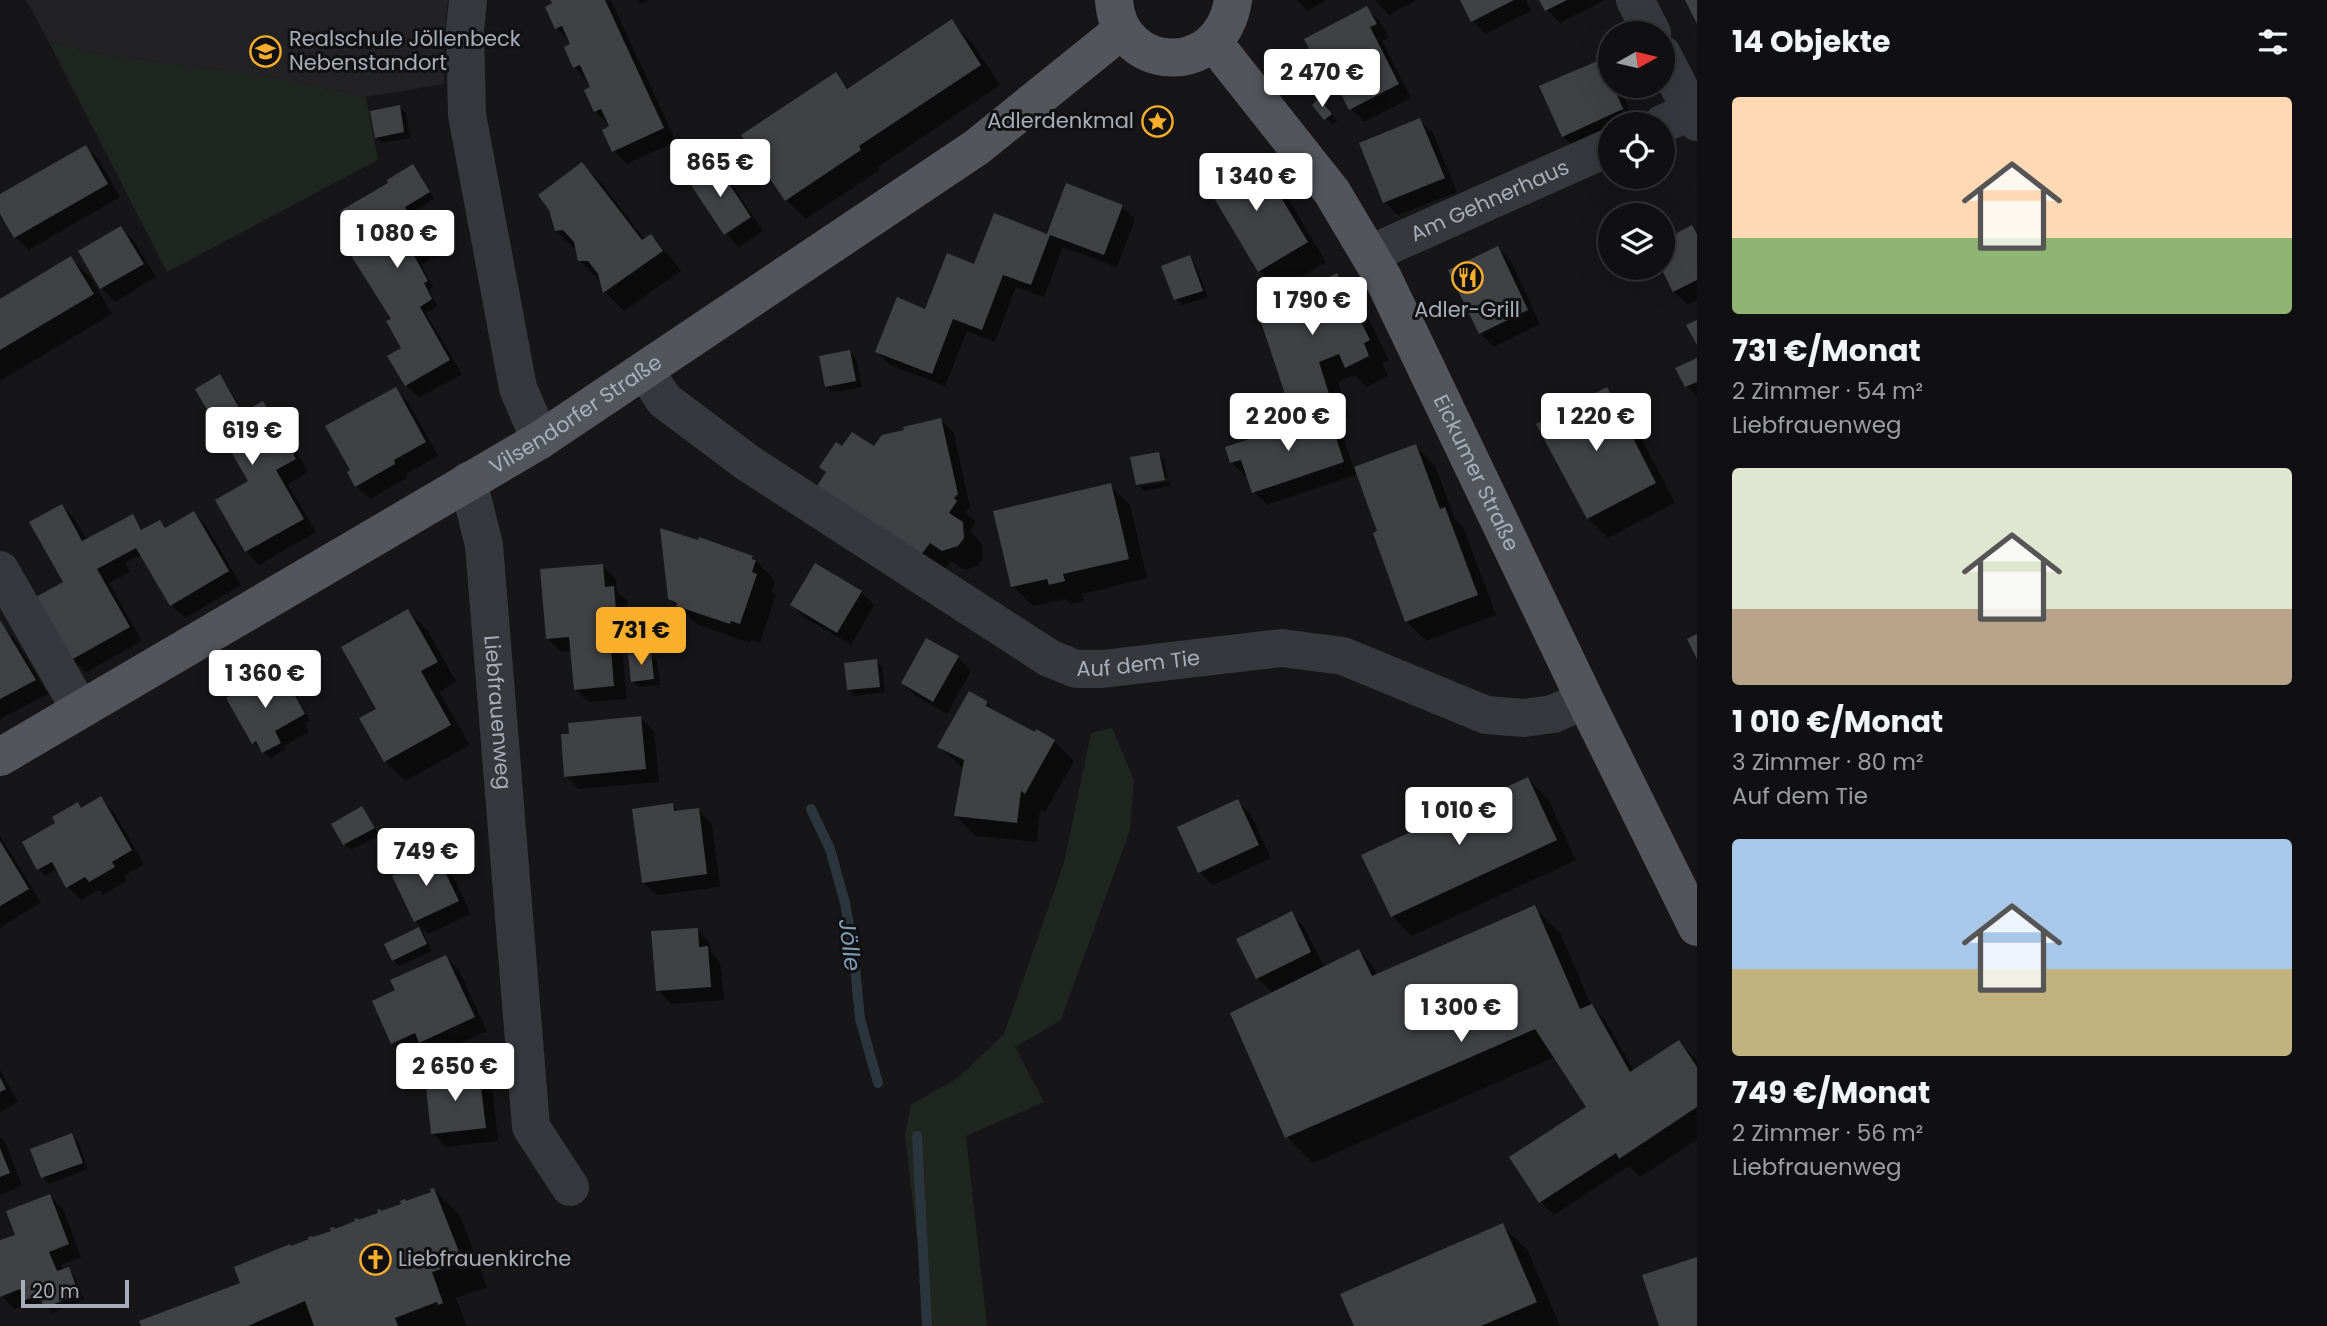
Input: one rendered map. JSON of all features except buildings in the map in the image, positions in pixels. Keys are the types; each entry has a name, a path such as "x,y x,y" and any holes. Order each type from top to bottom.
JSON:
{"main road":[{"path":"1118,15 1130,41 1142,50 1167,58 1194,55 1214,43 1230,19 1233,0"},
{"name":"Vilsendorfer Straße","path":"0,757 540,440 645,371 977,146 1118,15"},
{"name":"Eickumer Straße","path":"1214,43 1332,192 1370,254 1697,927"}],"street":[{"path":"468,0 467,115 518,388 540,440"},
{"path":"1635,0 1646,21"},
{"path":"1675,92 1684,119"},
{"name":"Am Gehnerhaus","path":"1370,254 1598,152"},
{"name":"Auf dem Tie","path":"645,371 664,400 748,463 1049,658 1076,668 1102,669 1282,648 1343,656 1486,715 1524,718 1553,714 1585,700"},
{"name":"Liebfrauenweg","path":"468,481 484,545 531,1127 570,1187"},
{"path":"0,570 80,709"}],"shaded area":[{"name":"Realschule Jöllenbeck Nebenstandort","path":"26,0 448,0 444,84 366,97 267,76 111,56 49,42"},
{"path":"49,42 111,56 267,76 366,97 378,160 167,272"},
{"path":"1112,728 1134,780 1130,830 1061,1020 1015,1047 1044,1102 966,1136 987,1326 927,1326 905,1135 911,1105 959,1077 1004,1034 1064,863 1091,733"}],"waterway":[{"name":"Jölle","path":"811,809 830,849 845,903 853,947 860,1019 878,1083"},
{"name":"Jölle","path":"917,1136 927,1326"}],"place":[{"name":"Realschule Jöllenbeck Nebenstandort","path":"266,51"},
{"name":"Adlerdenkmal","path":"1157,121"},
{"name":"Adler-Grill","path":"1467,278"},
{"name":"Liebfrauenkirche","path":"375,1259"}]}
